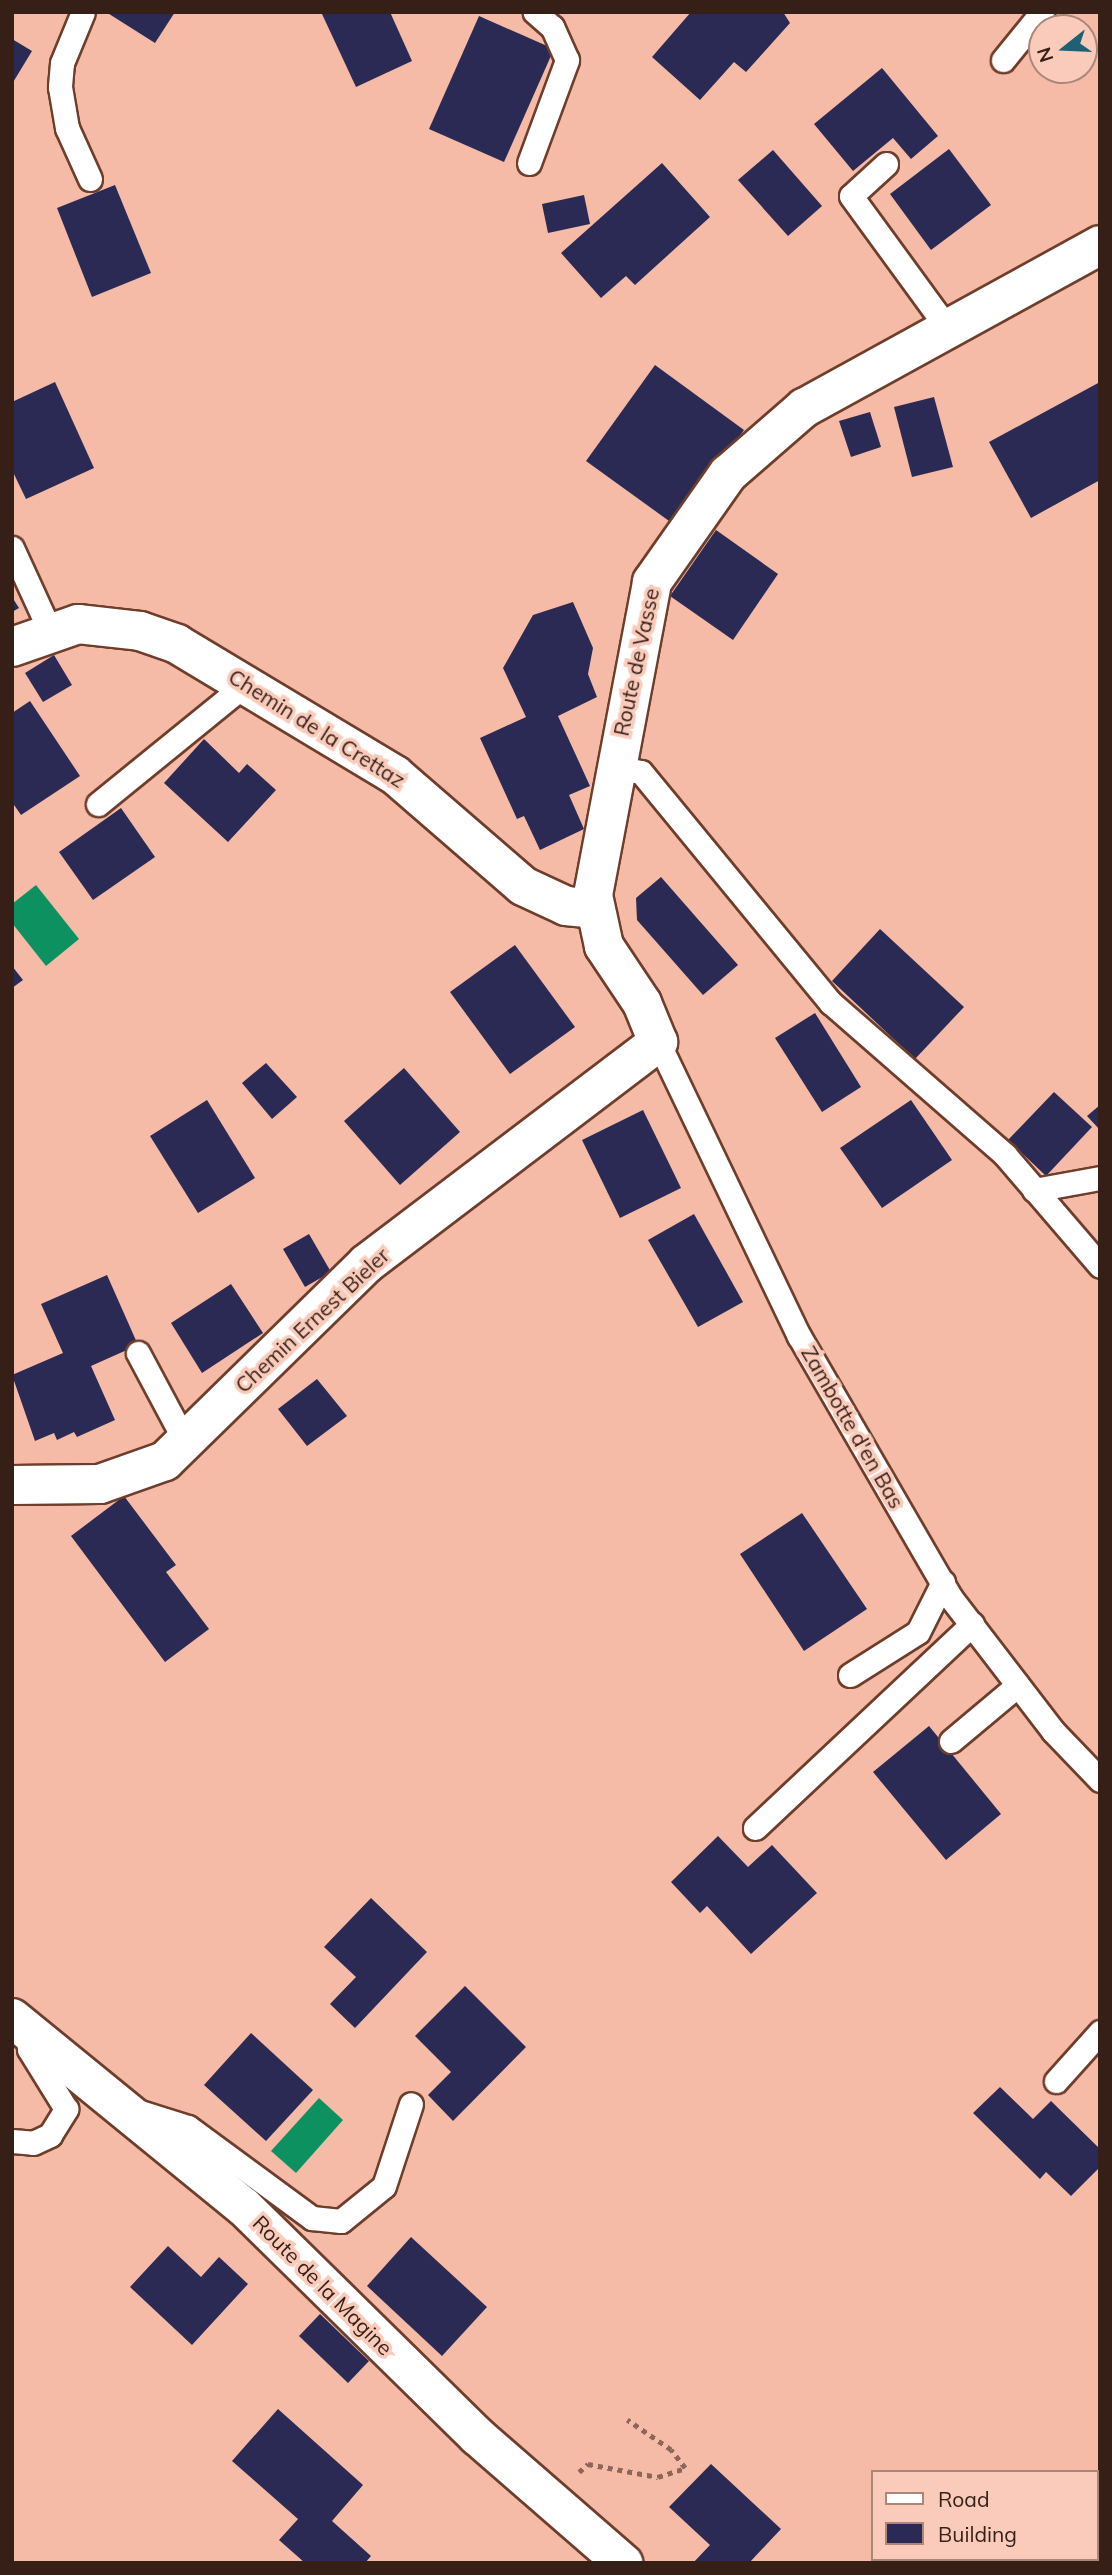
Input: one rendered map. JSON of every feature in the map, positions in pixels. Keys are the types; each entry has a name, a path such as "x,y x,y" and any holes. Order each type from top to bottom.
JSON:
{"street":[{"name":"Route de Vasse","path":"658,1042 642,1003 604,946 594,909 615,767 652,582 695,517 728,474 804,408 1100,245"},
{"name":"Chemin de la Crettaz","path":"12,647 50,631 78,624 140,631 247,683 395,775 523,886 566,906 594,909"},
{"name":"Chemin Ernest Bieler","path":"12,1485 100,1484 165,1461 366,1264 658,1042"},
{"name":"Route de la Magine","path":"20,2025 243,2207 477,2436 623,2563"}],"lane":[{"path":"83,12 62,63 60,87 67,128 90,179"},
{"path":"529,163 567,60 551,27 535,12"},
{"path":"1003,60 1042,12"},
{"path":"886,164 851,196 948,329"},
{"path":"12,548 50,631"},
{"path":"98,804 247,683"},
{"path":"615,767 640,772 831,1003 1005,1155 1100,1266"},
{"name":"Zambotte d'en Bas","path":"658,1042 799,1336 943,1582 1018,1685 1100,1780"},
{"path":"1034,1190 1100,1178"},
{"path":"138,1353 185,1441"},
{"path":"850,1675 918,1632 943,1582"},
{"path":"755,1828 972,1624"},
{"path":"951,1741 1018,1685"},
{"path":"12,2141 33,2143 50,2135 66,2109 29,2049 20,2025"},
{"path":"1056,2081 1100,2032"},
{"path":"120,2106 188,2127 312,2218 341,2221 384,2186 411,2104"}],"path":[{"path":"550,2499 588,2464 658,2477 685,2468 627,2420"}],"shaded area":[{"path":"36,885 79,939 46,966 12,923 12,904"},
{"path":"319,2098 343,2120 296,2173 271,2151"}],"building":[{"path":"106,12 175,12 155,43"},
{"path":"390,12 412,61 356,87 322,14"},
{"path":"691,12 783,12 790,23 746,72 734,62 700,100 652,57"},
{"path":"479,16 554,49 504,162 429,129"},
{"path":"12,39 32,51 12,84"},
{"path":"882,68 938,136 911,159 893,138 853,171 814,124"},
{"path":"949,149 991,205 931,250 890,194"},
{"path":"773,150 822,206 788,236 738,180"},
{"path":"662,163 710,217 635,285 626,276 601,298 561,253"},
{"path":"115,185 151,273 92,297 57,208"},
{"path":"584,195 590,224 548,233 542,204"},
{"path":"655,365 744,430 676,526 586,461"},
{"path":"55,382 94,468 26,499 12,470 12,402"},
{"path":"1100,382 1100,480 1031,518 989,442"},
{"path":"934,397 953,467 912,477 894,407"},
{"path":"870,412 881,447 851,457 839,421"},
{"path":"716,530 778,574 733,640 670,596"},
{"path":"12,597 19,608 12,612"},
{"path":"573,602 593,648 588,674 597,697 558,716 590,786 569,795 584,829 540,850 524,816 517,819 480,738 526,717 503,668 533,615"},
{"path":"54,655 72,685 43,702 25,673"},
{"path":"30,701 80,776 21,815 12,802 12,713"},
{"path":"204,739 239,773 247,764 276,790 228,842 164,783"},
{"path":"121,808 155,857 93,900 59,852"},
{"path":"661,877 738,965 703,995 637,920 636,898"},
{"path":"880,929 964,1007 915,1059 832,981"},
{"path":"515,945 575,1027 510,1074 450,992"},
{"path":"12,966 23,980 12,988"},
{"path":"815,1013 861,1087 822,1112 775,1038"},
{"path":"266,1063 297,1097 272,1119 242,1083"},
{"path":"404,1068 460,1132 400,1185 344,1121"},
{"path":"1054,1092 1092,1127 1046,1176 1008,1140"},
{"path":"207,1100 255,1178 198,1213 150,1136"},
{"path":"911,1100 952,1160 882,1208 840,1148"},
{"path":"1100,1105 1100,1130 1087,1116"},
{"path":"643,1110 681,1188 620,1218 582,1140"},
{"path":"694,1214 743,1302 698,1327 648,1240"},
{"path":"309,1234 331,1272 305,1287 283,1249"},
{"path":"107,1275 138,1345 91,1366 115,1420 77,1437 74,1432 57,1440 54,1433 35,1441 12,1375 63,1353 41,1304"},
{"path":"231,1284 263,1333 202,1373 171,1323"},
{"path":"317,1379 347,1416 307,1446 278,1409"},
{"path":"124,1496 176,1565 166,1572 209,1629 165,1662 71,1536"},
{"path":"802,1513 867,1609 804,1651 740,1554"},
{"path":"929,1726 1001,1814 946,1860 873,1772"},
{"path":"718,1836 748,1867 772,1845 817,1893 751,1954 707,1906 700,1913 671,1882"},
{"path":"371,1898 427,1952 355,2028 330,2004 356,1977 324,1947"},
{"path":"465,1986 526,2047 453,2121 428,2095 451,2072 415,2036"},
{"path":"251,2033 313,2090 266,2141 204,2085"},
{"path":"1000,2087 1033,2119 1051,2101 1100,2149 1100,2167 1071,2196 1046,2172 1040,2179 973,2113"},
{"path":"411,2237 487,2307 442,2356 367,2286"},
{"path":"168,2246 201,2277 219,2257 248,2284 192,2345 130,2287"},
{"path":"320,2314 369,2361 348,2383 299,2336"},
{"path":"278,2409 363,2485 332,2521 371,2556 365,2563 305,2563 279,2540 298,2519 232,2461"},
{"path":"711,2464 781,2529 749,2563 693,2563 710,2545 669,2507"}]}
